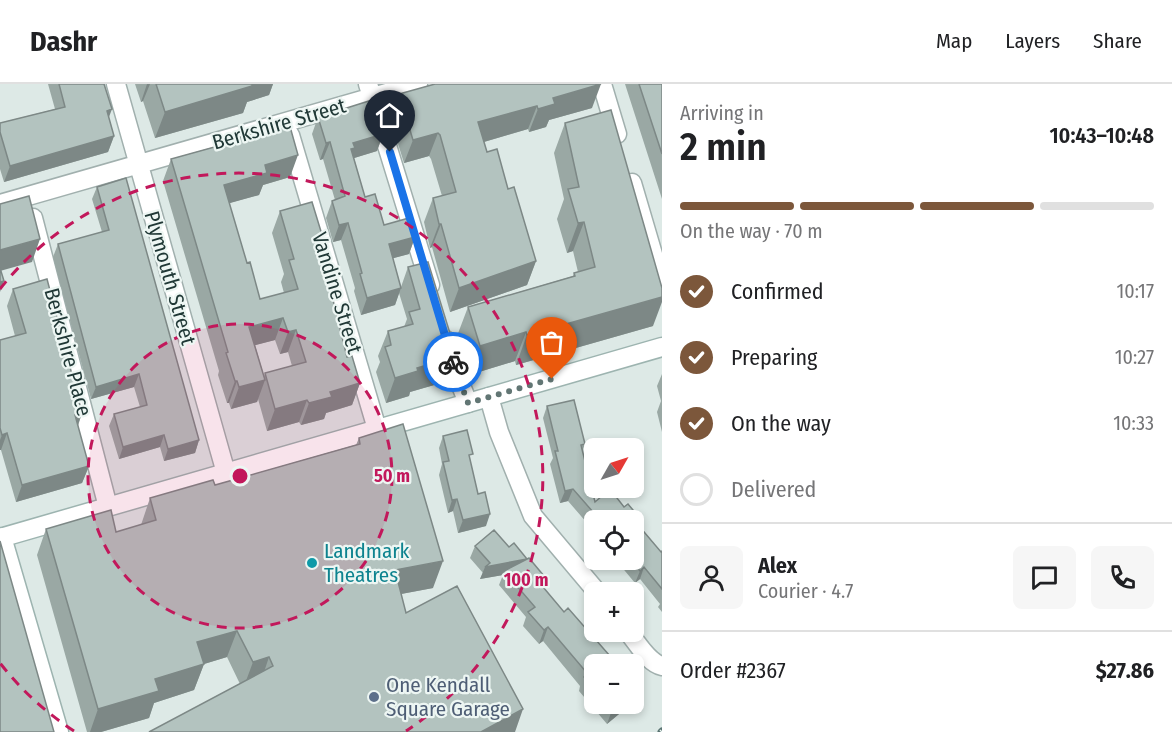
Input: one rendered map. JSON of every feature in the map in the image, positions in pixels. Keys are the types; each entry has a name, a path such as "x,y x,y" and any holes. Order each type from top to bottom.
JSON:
{"street":[{"name":"Plymouth Street","path":"116,84 226,473"},
{"name":"Berkshire Street","path":"139,165 284,123 370,91 418,84"},
{"path":"602,84 662,285"},
{"path":"370,91 435,303"},
{"name":"Vandine Street","path":"284,123 377,429"},
{"path":"0,204 139,165"},
{"name":"Berkshire Place","path":"26,197 108,507"},
{"path":"442,326 468,403"},
{"path":"59,732 1,537 662,347"},
{"path":"489,397 499,432 533,516 589,582"},
{"path":"637,642 660,666"}],"building":[{"path":"59,84 104,84 112,109 107,111 114,136 10,166 0,132 0,123 65,107"},
{"path":"156,84 252,84 252,86 165,112"},
{"path":"435,84 601,84 553,98 555,104 538,109 537,106 478,122 487,152 497,149 508,189 514,187 536,261 459,288 433,198 456,192 440,135 438,133 413,140 399,94"},
{"path":"639,84 662,84 662,154"},
{"path":"372,100 383,134 353,143 355,148 351,149 365,197 375,194 384,225 409,218 415,237 389,244 401,288 367,298 348,223 339,225 332,201 345,196 330,142 326,143 318,117"},
{"path":"611,110 662,288 662,297 480,346 468,307 575,276 574,273 595,267 584,222 578,223 568,189 579,187 565,123"},
{"path":"289,123 298,155 265,165 267,173 224,185 260,299 298,289 289,260 294,259 280,211 312,202 323,238 319,239 336,299 333,300 347,357 352,356 360,383 330,392 332,397 309,403 307,400 275,409 265,373 306,362 296,330 288,332 283,318 249,327 265,380 239,387 226,353 228,352 171,159 240,140 240,137"},
{"path":"126,178 199,440 168,449 164,435 123,447 114,414 147,405 139,374 96,387 58,244 109,230 97,187"},
{"path":"29,196 40,239 0,250 0,204"},
{"path":"428,262 457,356 417,368 418,371 395,378 385,347 391,345 388,331 413,324 409,312 420,309 408,267"},
{"path":"0,268 4,281 0,282"},
{"path":"47,279 82,413 75,415 89,466 22,485 7,433 2,435 0,428 0,340 26,333 13,289"},
{"path":"574,400 584,440 584,444 581,445 584,457 584,498 594,498 595,502 600,498 617,498 624,507 628,504 633,510 591,510 573,489 565,491 547,406"},
{"path":"403,424 443,561 395,570 406,613 457,586 523,709 481,732 149,732 273,666 269,657 253,662 237,631 197,642 204,664 155,679 159,691 98,709 46,529 111,510 116,532 156,520 150,498 213,480 215,485 360,444 359,438"},
{"path":"467,430 473,454 469,455 478,494 485,492 490,514 463,520 457,499 452,500 443,462 449,461 443,436"},
{"path":"494,530 509,547 514,543 527,559 485,567 490,563 475,546"},
{"path":"644,532 662,551 662,589 644,567"},
{"path":"0,541 54,732 0,732"},
{"path":"529,558 544,576 538,581 564,612 568,608 584,626 584,642 598,642 608,654 584,654 584,669 548,627 544,630 528,612 535,607 504,571"}],"way so far":[{"path":"453,362 468,403 552,379"}],"place":[{"name":"Landmark Theatres","path":"312,563"},
{"name":"One Kendall Square Garage","path":"374,697"}],"route":[{"path":"390,152 453,362"}]}
